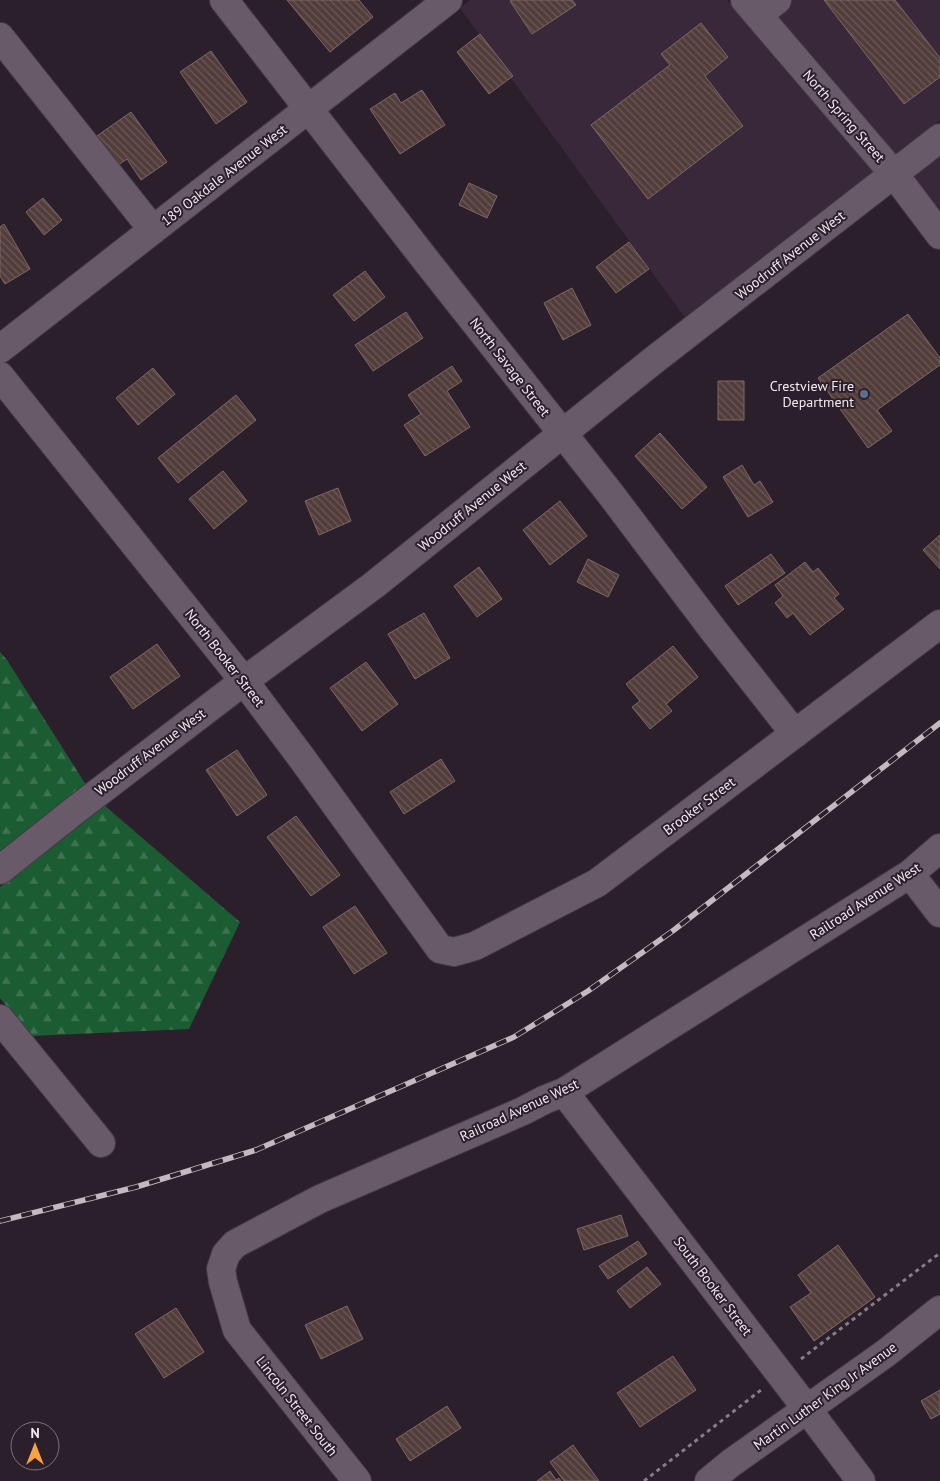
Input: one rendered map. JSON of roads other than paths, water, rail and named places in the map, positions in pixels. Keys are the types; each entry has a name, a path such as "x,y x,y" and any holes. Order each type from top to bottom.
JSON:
{"street":[{"name":"North Savage Street","path":"224,0 795,734"},
{"name":"189 Oakdale Avenue West","path":"0,349 448,0"},
{"name":"North Spring Street","path":"760,5 940,234"},
{"path":"0,37 153,230"},
{"name":"Woodruff Avenue West","path":"0,870 244,681 374,585 940,138"},
{"name":"North Booker Street","path":"0,376 244,681 440,949"},
{"name":"Brooker Street","path":"440,949 454,952 475,946 598,883 940,624"},
{"name":"Railroad Avenue West","path":"237,1330 220,1269 226,1254 235,1244 320,1199 564,1092 910,874 940,848"},
{"path":"910,874 940,913"},
{"path":"0,1019 101,1143"},
{"name":"South Booker Street","path":"564,1092 861,1481"},
{"name":"Martin Luther King Jr Avenue","path":"709,1481 886,1353 940,1310"},
{"name":"Lincoln Street South","path":"237,1330 357,1481"}],"railway":[{"path":"0,1221 136,1187 256,1150 514,1037 588,991 674,930 940,723"}],"place":[{"name":"Crestview Fire Department","path":"864,394"}]}
